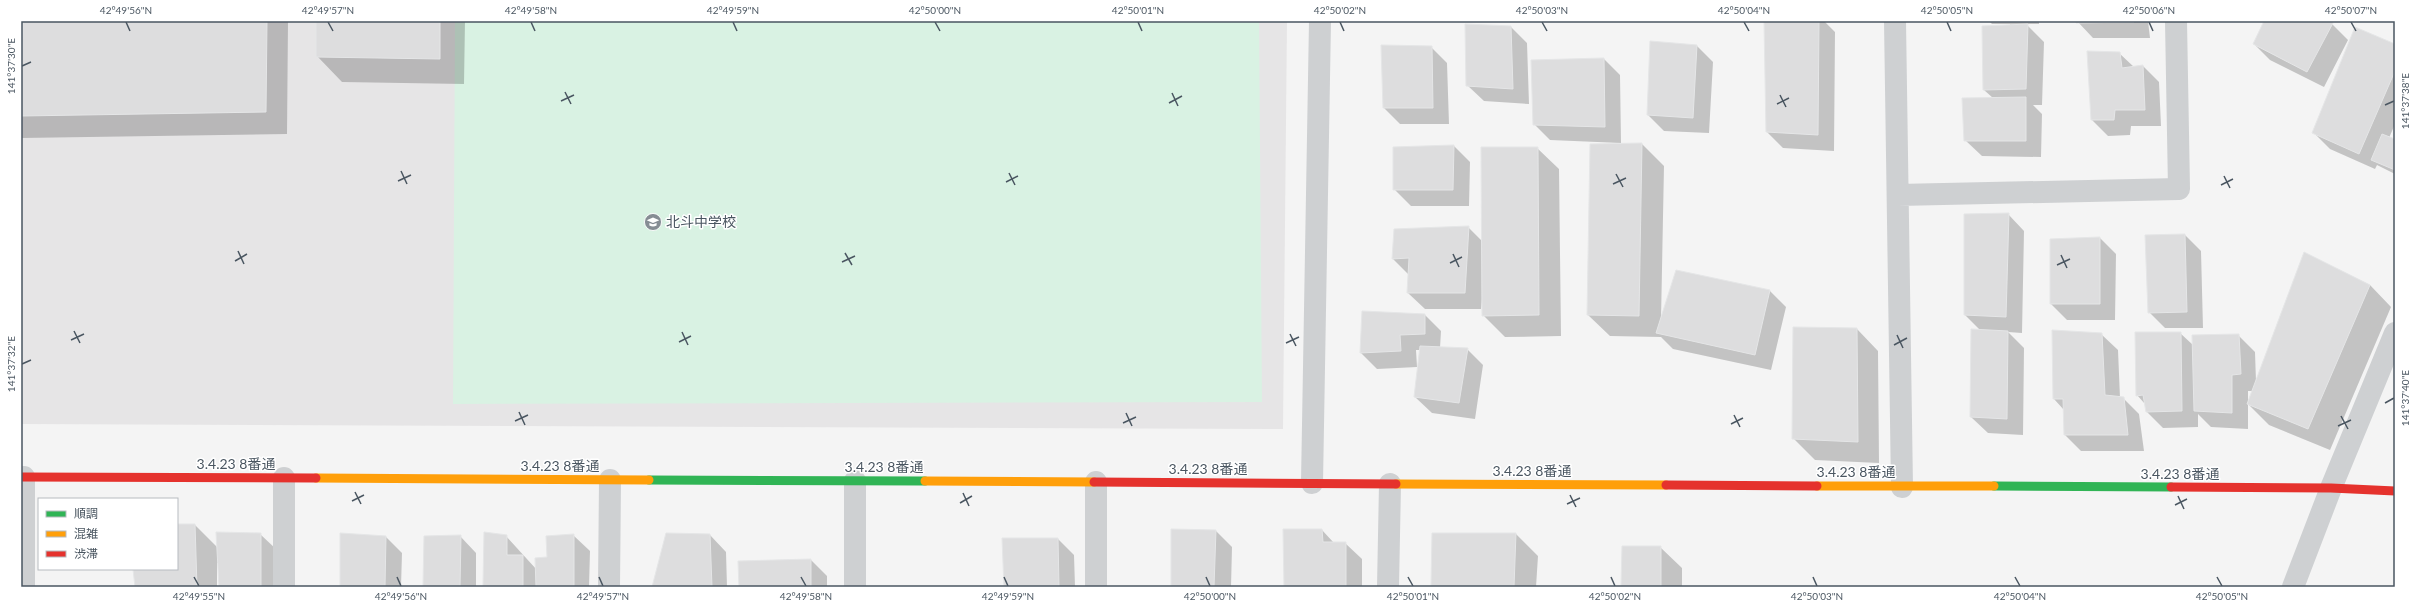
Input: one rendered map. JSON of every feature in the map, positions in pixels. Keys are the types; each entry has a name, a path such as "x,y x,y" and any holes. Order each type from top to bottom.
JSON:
{"street":[{"path":"1312,483 1320,21"},
{"path":"1895,21 1902,487"},
{"path":"1898,195 2179,189 2176,21"},
{"path":"2293,587 2331,488 2395,333"},
{"path":"23,477 24,587"},
{"name":"3.4.23 8番通","path":"23,477 2331,488 2395,491"},
{"path":"284,478 284,587"},
{"path":"609,587 610,480"},
{"path":"855,481 855,587"},
{"path":"1096,482 1096,587"},
{"path":"1388,587 1390,484"}],"shaded area":[{"name":"北斗中学校","path":"21,21 1287,21 1283,429 21,424"}],"green space":[{"name":"北斗中学校","path":"455,21 1259,21 1262,402 453,404"}],"building":[{"path":"23,21 267,21 266,112 21,116"},
{"path":"316,21 440,21 440,59 316,57"},
{"path":"1764,21 1819,21 1818,135 1766,132"},
{"path":"2076,21 2134,21 2134,22 2076,23"},
{"path":"2264,21 2328,21 2333,23 2307,72 2253,44"},
{"path":"1465,24 1511,26 1513,89 1466,86"},
{"path":"2028,24 2026,89 1983,90 1982,26"},
{"path":"2355,27 2395,44 2395,71 2359,154 2312,133"},
{"path":"1650,41 1697,45 1693,118 1647,115"},
{"path":"1381,45 1432,46 1433,108 1383,108"},
{"path":"2087,51 2120,52 2122,68 2143,65 2145,110 2115,110 2114,120 2091,120"},
{"path":"1604,58 1605,127 1533,125 1531,60"},
{"path":"2026,97 2026,141 1964,141 1962,98"},
{"path":"2382,134 2395,139 2395,170 2371,160"},
{"path":"1642,143 1639,316 1587,315 1590,144"},
{"path":"1454,145 1453,190 1393,190 1393,147"},
{"path":"1481,147 1538,147 1539,315 1482,316"},
{"path":"2009,213 2006,317 1964,315 1964,214"},
{"path":"1469,226 1465,293 1407,293 1409,258 1392,259 1394,229"},
{"path":"2185,234 2187,312 2148,313 2145,235"},
{"path":"2100,237 2100,304 2050,304 2050,239"},
{"path":"2304,252 2370,285 2308,429 2247,404"},
{"path":"1676,270 1770,290 1755,355 1656,333"},
{"path":"1362,311 1425,314 1425,334 1400,335 1401,351 1360,353"},
{"path":"1793,327 1857,328 1858,442 1792,439"},
{"path":"1971,329 2008,331 2007,419 1970,417"},
{"path":"2052,330 2102,333 2105,395 2124,397 2128,435 2064,435 2063,399 2053,399"},
{"path":"2135,332 2181,332 2182,411 2146,412 2143,395 2136,396"},
{"path":"2239,334 2241,374 2232,375 2232,413 2194,411 2192,335"},
{"path":"1420,346 1468,348 1459,403 1414,397"},
{"path":"178,524 195,524 197,587 135,587 133,570 178,570"},
{"path":"1171,529 1216,530 1214,587 1171,587"},
{"path":"1283,529 1322,529 1323,542 1346,542 1346,587 1284,587"},
{"path":"216,532 261,533 261,587 219,587"},
{"path":"484,532 507,535 507,555 523,555 523,587 483,586"},
{"path":"340,533 386,536 385,587 340,587"},
{"path":"666,533 710,534 712,587 652,587"},
{"path":"1432,533 1516,533 1514,587 1431,587"},
{"path":"574,534 574,587 536,587 535,558 547,557 546,536"},
{"path":"461,535 460,587 423,587 424,536"},
{"path":"1002,538 1058,538 1059,587 1004,587"},
{"path":"1622,546 1661,546 1661,587 1621,587"},
{"path":"811,559 811,587 739,587 738,561"}],"traffic: fast":[{"path":"649,480 925,481"},
{"path":"1994,486 2171,487"}],"traffic: slow":[{"path":"316,478 649,480"},
{"path":"925,481 1094,482"},
{"path":"1396,484 1666,485"},
{"path":"1817,486 1994,486"}],"traffic: jam":[{"path":"21,477 316,478"},
{"path":"1094,482 1396,484"},
{"path":"1666,485 1817,486"},
{"path":"2171,487 2331,488 2395,491"}],"place":[{"name":"北斗中学校","path":"653,222"}]}
